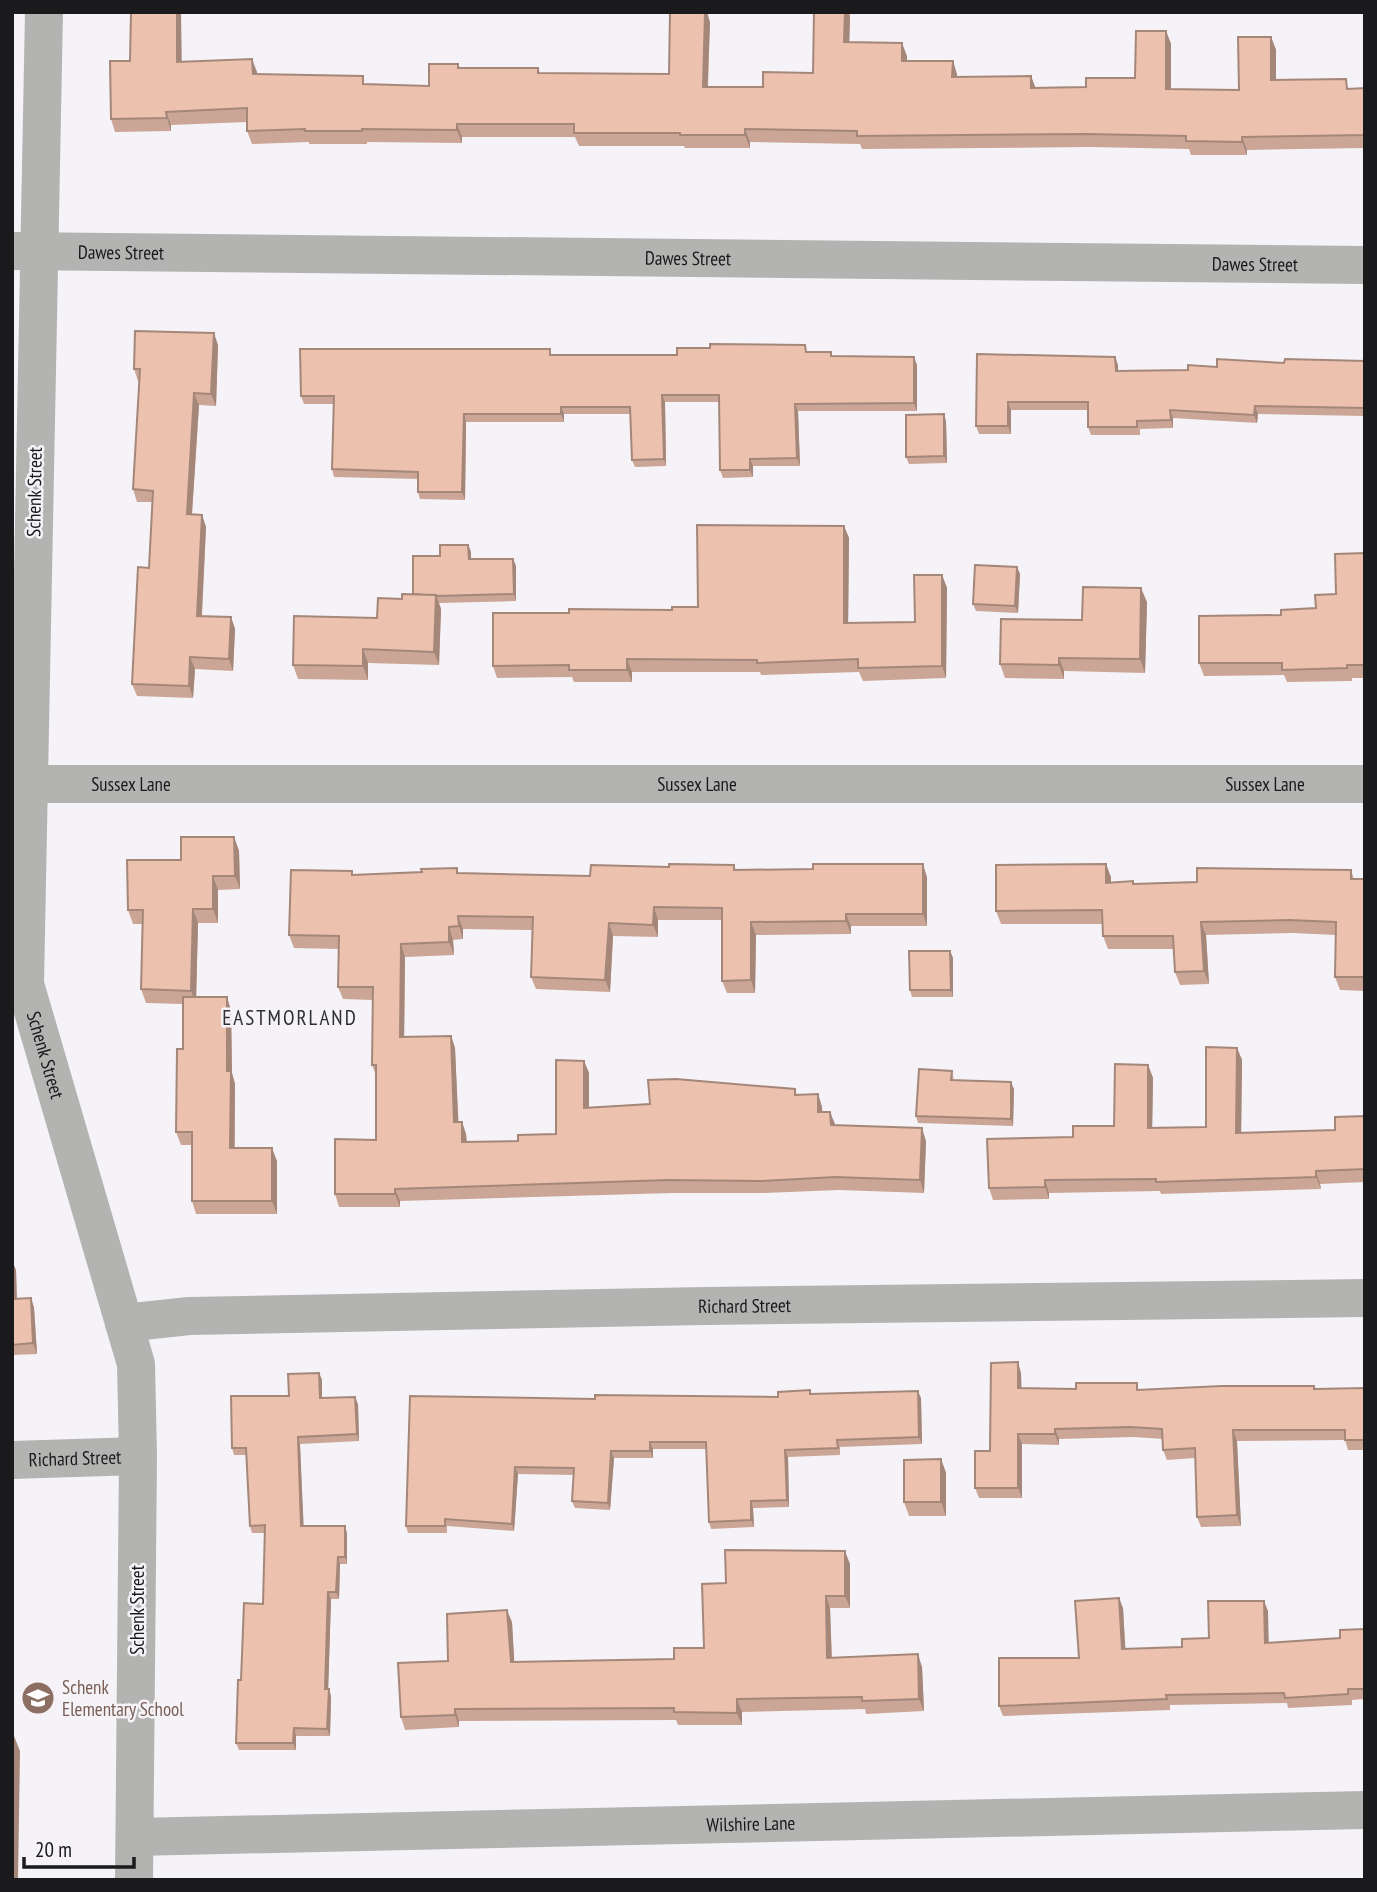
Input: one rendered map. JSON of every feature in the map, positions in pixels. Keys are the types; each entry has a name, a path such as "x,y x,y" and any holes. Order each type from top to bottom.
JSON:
{"street":[{"name":"Schenk Street","path":"44,12 25,251 29,784 25,984 136,1364 138,1456 134,1880"},
{"name":"Dawes Street","path":"25,251 1365,265"},
{"name":"Sussex Lane","path":"29,784 1365,784"},
{"name":"Richard Street","path":"124,1323 189,1315 1365,1298"},
{"name":"Richard Street","path":"12,1460 138,1456"},
{"name":"Wilshire Lane","path":"135,1837 1365,1810"}],"building":[{"path":"131,12 177,12 177,62 252,59 253,74 363,76 363,84 429,86 429,64 458,64 458,68 538,68 538,73 669,74 670,12 705,12 703,87 763,87 763,72 813,73 814,12 845,12 844,42 902,43 902,61 953,61 952,77 1031,76 1031,88 1086,87 1086,78 1135,78 1136,31 1166,31 1166,89 1239,90 1238,37 1271,37 1271,80 1346,79 1347,89 1365,88 1365,135 1242,137 1242,142 1186,141 1186,136 857,136 857,131 745,129 745,135 680,135 574,133 574,124 457,124 457,130 247,131 247,108 166,112 167,118 111,119 110,61 130,61"},
{"path":"135,331 214,333 211,394 194,393 187,514 202,515 197,616 231,617 229,659 190,657 189,686 132,684 138,567 149,568 153,491 133,489 140,369 134,369"},
{"path":"710,344 805,345 806,352 831,352 831,356 914,357 914,403 795,404 797,458 750,459 750,470 720,470 719,395 662,395 664,459 632,460 630,407 561,407 561,414 464,414 462,492 418,492 418,472 332,469 334,396 301,396 300,349 550,349 550,355 677,355 677,348 710,348"},
{"path":"977,354 1115,357 1116,371 1188,370 1188,365 1217,367 1217,359 1284,363 1285,359 1365,361 1365,408 1255,406 1254,415 1170,410 1171,420 1137,421 1137,427 1088,427 1088,402 1008,402 1008,426 976,426"},
{"path":"944,414 944,456 906,457 906,415"},
{"path":"697,525 844,526 844,623 915,622 914,575 942,575 942,666 858,668 858,659 757,663 757,660 627,659 627,670 569,670 569,665 493,666 493,613 569,613 569,609 672,610 672,607 698,607"},
{"path":"440,545 468,545 469,559 513,559 514,594 413,594 413,556 440,556"},
{"path":"1365,553 1365,665 1282,670 1282,663 1199,663 1199,616 1281,615 1281,610 1316,608 1315,595 1336,594 1335,554"},
{"path":"975,565 1017,567 1015,606 973,604"},
{"path":"1083,587 1141,588 1140,659 1059,658 1059,665 1000,664 1001,619 1082,620"},
{"path":"402,594 436,595 434,652 363,649 363,666 293,665 294,616 377,618 378,598 402,599"},
{"path":"181,837 234,837 235,876 213,876 213,909 193,909 191,991 141,989 143,910 128,910 127,860 181,860"},
{"path":"669,864 734,865 734,870 813,869 813,864 923,864 923,914 846,914 846,921 751,922 751,980 722,981 722,908 654,907 653,925 609,923 605,980 531,977 533,917 458,916 459,926 449,927 449,942 401,944 400,1037 451,1036 454,1122 462,1122 462,1142 518,1141 518,1135 556,1134 556,1060 584,1061 584,1108 650,1104 648,1080 676,1079 795,1089 795,1095 818,1094 818,1112 830,1112 831,1125 922,1128 920,1180 835,1177 760,1181 668,1180 395,1189 395,1194 335,1194 335,1139 376,1140 376,1065 372,1065 373,987 338,987 339,936 289,935 291,870 352,871 352,875 457,868 457,873 590,876 591,865 669,867"},
{"path":"1106,864 1106,883 1133,881 1133,884 1197,882 1197,868 1351,870 1351,879 1365,879 1365,977 1335,977 1336,922 1201,922 1204,971 1175,972 1173,936 1103,936 1102,910 996,911 996,865"},
{"path":"909,951 950,951 951,990 910,990"},
{"path":"183,997 227,997 227,1071 231,1071 230,1148 272,1148 272,1201 192,1201 192,1132 176,1132 177,1049 183,1049"},
{"path":"1206,1047 1237,1048 1236,1133 1335,1130 1335,1117 1365,1116 1365,1169 1316,1171 1316,1177 1156,1182 1156,1179 1045,1180 1045,1187 989,1188 987,1139 1073,1137 1073,1126 1114,1126 1115,1064 1148,1065 1148,1128 1206,1127"},
{"path":"919,1069 952,1071 951,1080 1011,1082 1011,1119 916,1116"},
{"path":"12,1269 13,1299 31,1298 33,1343 12,1345"},
{"path":"1018,1362 1018,1388 1076,1389 1076,1383 1137,1383 1137,1390 1221,1386 1365,1388 1365,1440 1345,1440 1345,1430 1233,1430 1237,1515 1197,1517 1195,1448 1163,1450 1162,1429 1055,1429 1055,1434 1018,1434 1018,1488 975,1488 975,1451 990,1451 991,1363"},
{"path":"319,1373 320,1398 355,1397 357,1434 298,1437 301,1526 345,1526 345,1557 338,1557 336,1592 328,1592 325,1689 329,1689 327,1729 294,1728 293,1743 236,1743 244,1603 263,1604 265,1525 250,1526 246,1448 232,1448 231,1396 289,1396 288,1374"},
{"path":"810,1390 810,1394 918,1391 919,1437 837,1440 838,1448 785,1450 787,1500 751,1501 751,1520 709,1522 706,1442 650,1442 650,1451 611,1451 608,1503 572,1501 574,1468 515,1467 512,1524 445,1519 445,1526 406,1526 410,1396 595,1399 595,1395 778,1397 778,1392"},
{"path":"941,1459 941,1502 904,1502 904,1460"},
{"path":"725,1550 845,1551 845,1596 826,1596 827,1658 918,1654 919,1699 737,1699 737,1713 674,1712 674,1708 455,1709 455,1715 401,1717 398,1663 448,1661 447,1614 507,1610 511,1662 674,1659 674,1648 704,1648 702,1584 726,1583"},
{"path":"1119,1598 1122,1649 1182,1647 1182,1639 1209,1638 1208,1601 1264,1601 1265,1643 1340,1638 1340,1630 1365,1629 1365,1689 1348,1689 1348,1694 1285,1698 1284,1693 1166,1695 1167,1699 999,1706 999,1658 1079,1658 1075,1601"}],"place":[{"name":"Schenk Elementary School","path":"38,1698"}],"district":[{"name":"EASTMORLAND","path":"290,1018"}]}
